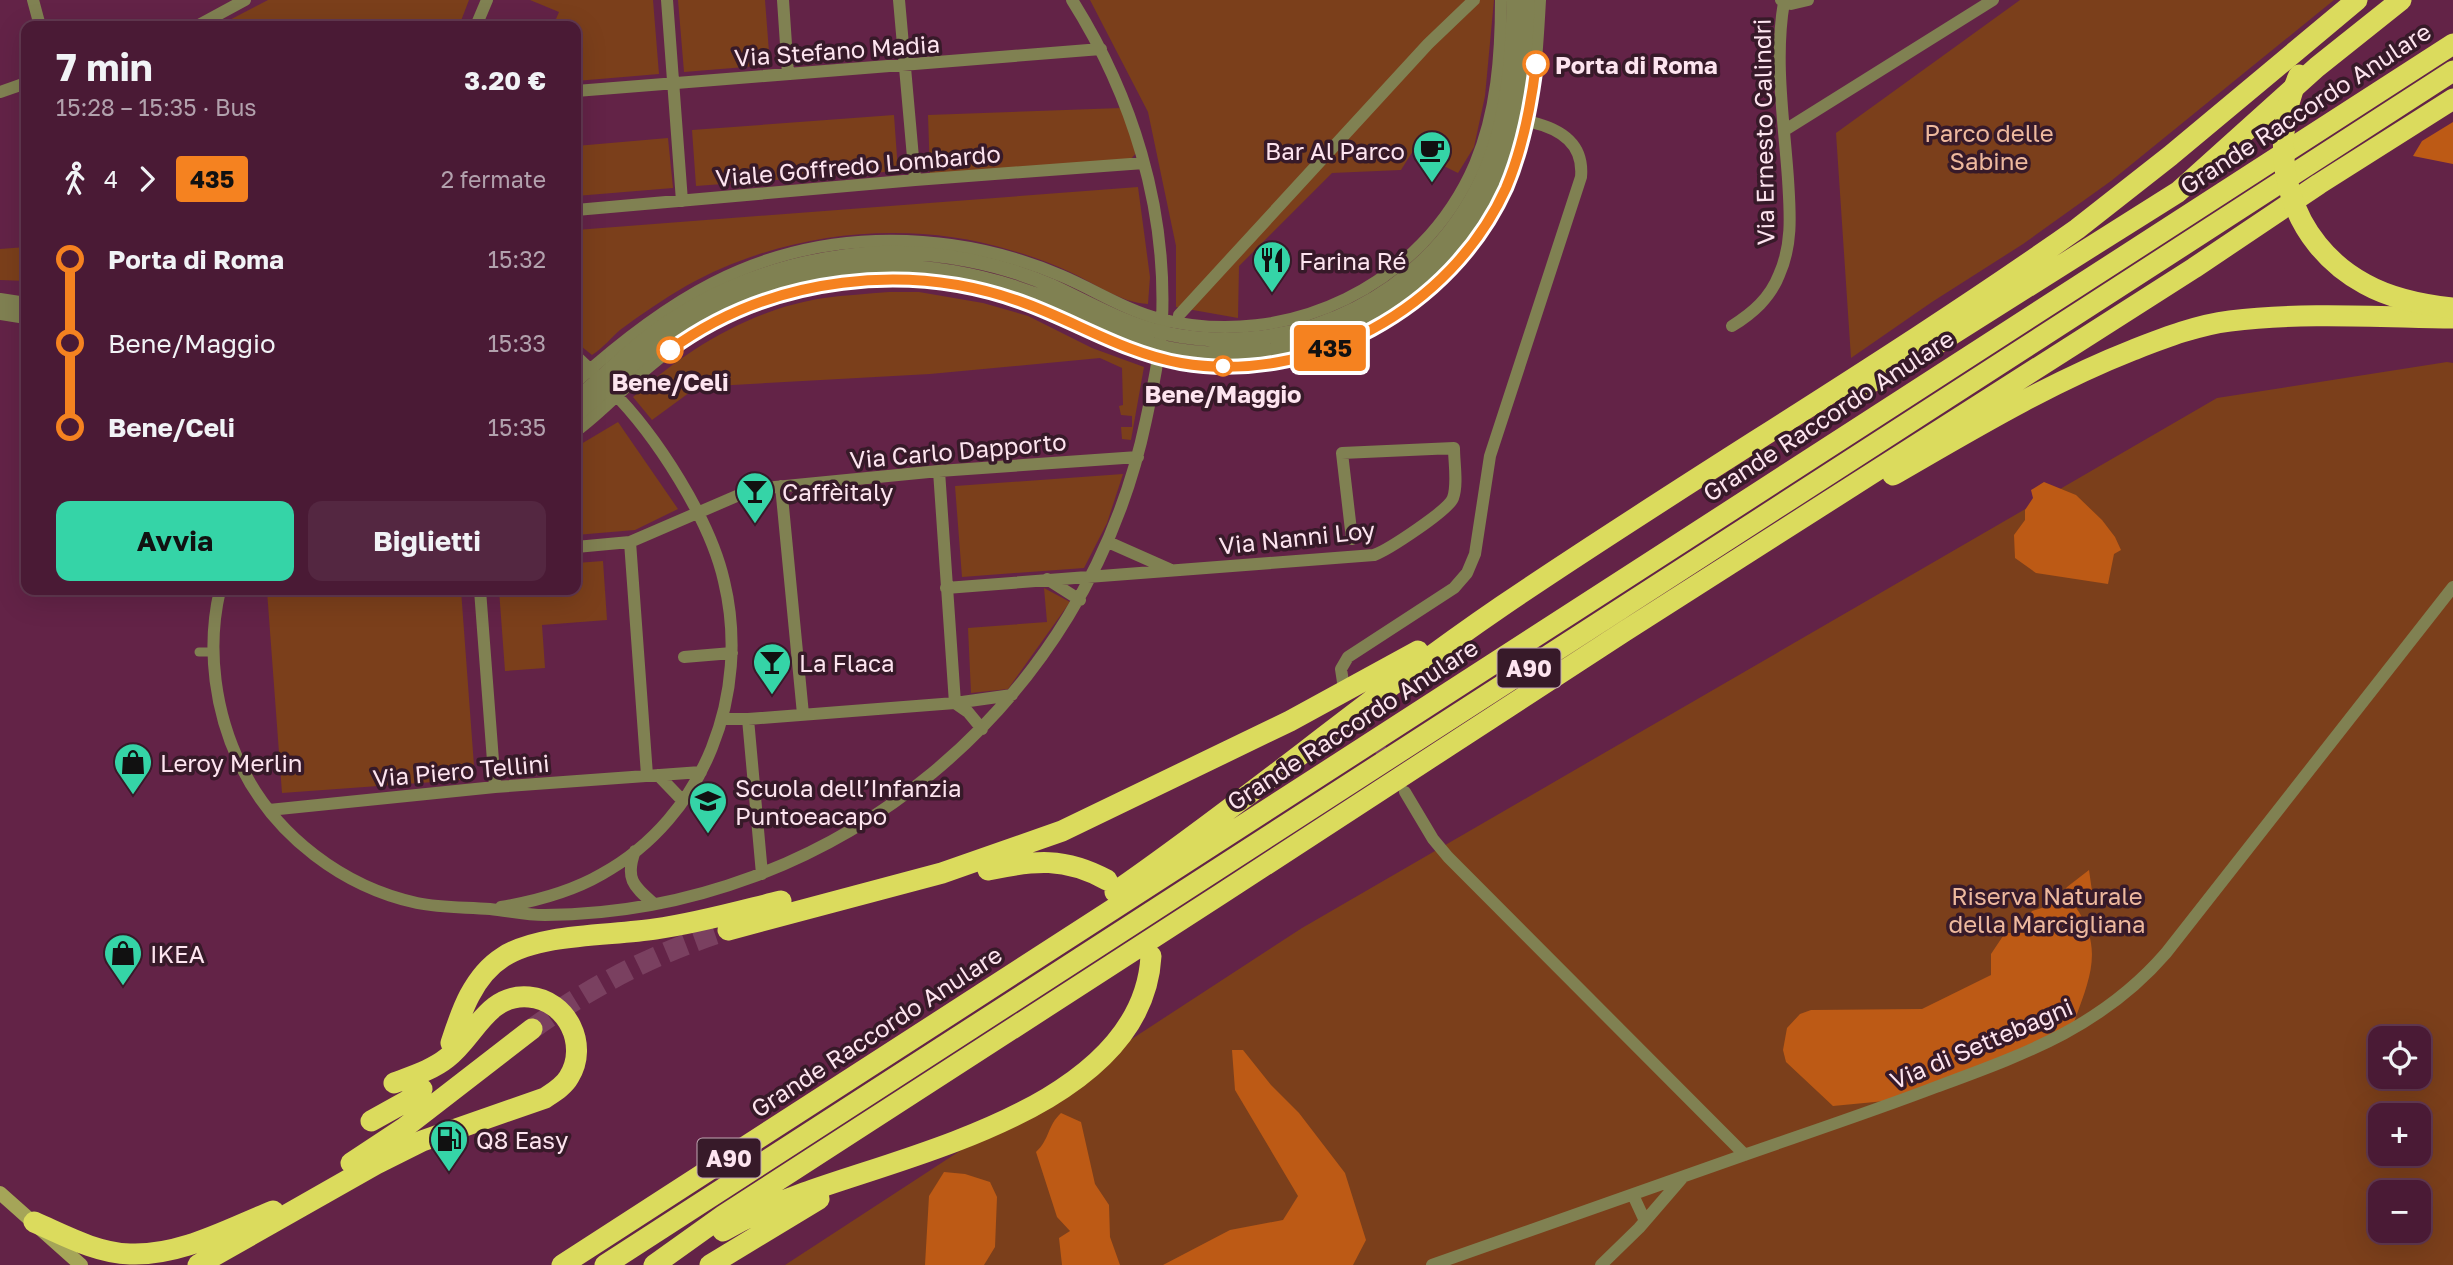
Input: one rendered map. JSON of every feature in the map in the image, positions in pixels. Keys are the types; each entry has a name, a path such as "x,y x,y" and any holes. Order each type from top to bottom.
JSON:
{"highway":[{"name":"Grande Raccordo Anulare","path":"1506,603 2085,224 2358,0"},
{"path":"2358,0 2310,57 2294,86 2285,114 2282,138 2284,172 2289,189 2302,220 2314,238 2333,261 2352,277 2371,288 2401,299 2453,308"},
{"path":"1709,472 1924,352 2178,192 2317,67 2401,0"},
{"name":"Grande Raccordo Anulare","path":"562,1265 2453,44"},
{"name":"Grande Raccordo Anulare","path":"605,1265 2453,71"},
{"path":"653,1265 715,1221 1625,631 2194,268 2453,99"},
{"path":"1625,631 1981,424 2089,368 2171,335 2239,320 2318,316 2453,318"},
{"path":"895,1051 967,989 1090,909 1192,837 1405,674 1506,603"},
{"path":"728,930 849,899 993,856 1062,831 1290,722 1506,603"},
{"path":"451,1043 460,1015 481,977 503,957 525,947 548,941 678,926 946,860 1001,843 1154,786"},
{"path":"849,899 1037,861 1078,866 1108,880"},
{"path":"663,1265 776,1204 917,1154 1048,1099 1089,1070 1116,1042 1136,1011 1147,983 1151,956"},
{"path":"198,1265 376,1164 422,1141 545,1098 561,1087 571,1074 576,1058 575,1035 568,1020 557,1009 536,998 518,997 504,1001 486,1013 448,1058 394,1083"},
{"path":"189,1265 404,1128 532,1029"},
{"path":"371,1121 422,1089"},
{"path":"710,1265 807,1205 917,1154"},
{"path":"34,1222 85,1244 107,1250 128,1254 150,1253 189,1244 278,1209"}],"main road":[{"path":"0,1193 81,1265"}],"street":[{"path":"33,0 39,21"},
{"path":"206,21 246,0"},
{"path":"478,21 487,0"},
{"path":"667,0 682,201"},
{"path":"783,0 788,74"},
{"path":"899,0 907,66 915,180"},
{"path":"219,595 214,625 218,698 225,727 244,773 269,810 315,855 361,883 419,903 451,908 553,915 653,903 696,894 762,874 813,851 887,809 928,778 982,729 1049,646 1092,577 1126,499 1138,457 1160,339 1160,248 1144,163 1127,107 1101,49 1072,0"},
{"path":"1179,316 1428,44 1474,0"},
{"path":"1305,336 1348,299 1368,288 1408,257 1453,204 1475,163 1491,114 1499,55 1501,0"},
{"path":"1305,336 1395,285 1431,253 1461,216 1488,165 1503,117 1511,69 1514,0"},
{"path":"581,409 652,334 721,300 802,276 847,268 885,267 946,271 993,280 1017,280 1135,339 1160,339 1199,352 1268,350 1305,336 1360,322 1401,297 1438,264 1471,225 1500,169 1516,119 1522,86 1528,0"},
{"path":"581,395 661,357 719,320 786,294 817,287 878,280 959,284 1023,302 1131,350 1203,326 1270,324 1305,336 1366,333 1412,304 1457,262 1489,219 1511,174 1525,131 1535,75 1540,0"},
{"name":"Via Ernesto Calindri","path":"1732,326 1763,302 1785,261 1790,217 1779,44 1782,1 1800,4 1808,0"},
{"path":"1785,130 1993,0"},
{"name":"Via Stefano Madia","path":"581,91 1101,49"},
{"path":"0,92 21,85"},
{"path":"1343,682 1342,667 1348,657 1454,588 1467,573 1475,554 1490,456 1581,177 1580,159 1569,139 1556,129 1531,122"},
{"name":"Viale Goffredo Lombardo","path":"581,210 1144,163"},
{"path":"581,422 603,383 646,322 737,270 797,251 874,241 962,247 1039,267 1135,310 1160,339"},
{"path":"1017,280 1039,267"},
{"path":"1017,280 1023,302"},
{"path":"703,288 721,300"},
{"path":"0,300 21,303"},
{"path":"719,320 721,300"},
{"path":"0,313 21,316"},
{"path":"487,909 523,903 569,890 600,876 653,836 683,801 701,772 723,719 729,688 732,653 725,583 698,513 662,454 603,383 581,361"},
{"path":"581,382 603,383"},
{"name":"Via Nanni Loy","path":"946,588 1381,552 1450,503 1455,490 1454,448 1342,453 1352,539"},
{"name":"Via Carlo Dapporto","path":"581,547 629,542 747,492 781,486 939,471 1138,457"},
{"path":"939,471 955,703"},
{"path":"781,486 803,714"},
{"path":"629,542 652,775 683,801"},
{"name":"Via Nanni Loy","path":"1108,542 1172,570"},
{"path":"1047,579 1080,600"},
{"name":"Via di Settebagni","path":"1432,1265 1994,1066 2093,1018 2129,992 2175,943 2453,587"},
{"path":"480,595 495,787"},
{"path":"199,652 214,652"},
{"path":"684,657 732,653"},
{"path":"723,719 955,703 1012,695"},
{"path":"955,703 968,712 982,729"},
{"path":"748,719 762,874"},
{"name":"Via Piero Tellini","path":"269,810 495,787 701,772"},
{"path":"1405,792 1433,839 1448,857 1745,1155"},
{"path":"635,851 630,868 632,881 653,903"},
{"path":"1601,1265 1645,1221 1683,1177"},
{"path":"1633,1195 1645,1221"}],"green space":[{"path":"268,0 469,0 461,21 228,21"},
{"path":"530,0 653,0 659,74 581,81 581,21 555,21 559,12"},
{"path":"678,0 765,0 770,65 684,72"},
{"path":"1090,0 1494,0 1485,96 1474,147 1458,173 1413,151 1401,170 1332,173 1239,266 1238,318 1176,307 1176,246 1148,112"},
{"name":"Parco delle Sabine","path":"2020,0 2334,0 2111,181 2023,244 1851,358 1836,133"},
{"path":"1121,108 1137,152 1131,159 930,175 928,115"},
{"path":"894,115 898,171 696,186 692,130"},
{"path":"2453,122 2453,164 2413,156 2422,141"},
{"path":"668,138 673,188 581,196 581,146"},
{"path":"1138,187 1150,277 1148,304 1118,296 1041,260 970,240 887,233 845,236 803,242 762,253 723,268 686,286 653,307 620,330 592,355 581,346 581,230"},
{"path":"21,247 21,281 0,280 0,249"},
{"path":"919,292 983,303 1028,316 1092,348 1144,367 1131,440 1122,439 1121,427 1132,427 1132,416 1121,415 1119,406 1123,405 1122,368 1100,358 930,374 697,387 652,420 633,397 698,347 771,311 832,297"},
{"name":"Riserva Naturale della Marcigliana","path":"2453,363 2453,1265 785,1265 1302,928 2217,398"},
{"path":"618,422 678,509 635,530 581,535 581,444"},
{"path":"1123,474 1107,523 1084,568 962,577 955,486"},
{"path":"2044,482 2076,495 2115,537 2121,550 2114,554 2108,584 2036,573 2015,558 2014,535 2025,520 2025,510 2033,498 2031,490"},
{"path":"603,561 607,620 542,625 545,668 505,671 499,595 581,595 581,563"},
{"path":"1044,588 1070,602 1008,689 971,693 968,628 1047,622"},
{"path":"267,595 461,595 475,779 282,793"},
{"path":"2089,870 2092,891 2075,906 2090,937 2091,966 2072,1028 1960,1074 1885,1101 1833,1106 1786,1062 1783,1050 1787,1028 1800,1014 1811,1010 1922,1009 1991,975 1991,954 2005,933 2018,933 2032,911 2054,904 2067,887"},
{"path":"1232,1050 1243,1050 1271,1085 1299,1113 1345,1173 1366,1240 1353,1265 1163,1265 1230,1230 1283,1220 1298,1196 1235,1090"},
{"path":"1061,1113 1081,1122 1095,1184 1109,1205 1110,1237 1120,1265 1062,1265 1059,1238 1070,1231 1057,1217 1036,1152"},
{"path":"944,1172 965,1174 990,1182 997,1197 995,1247 984,1265 925,1265 929,1196"}],"tunnel":[{"path":"1345,686 1389,765"},
{"path":"532,1029 578,998 626,971 728,930"}],"bus line":[{"name":"435","path":"670,350 702,328 786,294 857,281 893,279 959,284 993,293 1038,308 1131,350 1183,363 1233,366 1271,363 1311,355 1366,333 1412,304 1442,278 1473,242 1493,212 1514,166 1525,131 1536,64"}],"place":[{"name":"Porta di Roma","path":"1536,64"},
{"name":"Bar Al Parco","path":"1432,184"},
{"name":"Farina Ré","path":"1272,294"},
{"name":"Bene/Celi","path":"670,350"},
{"name":"Bene/Maggio","path":"1223,366"},
{"name":"Caffèitaly","path":"755,525"},
{"name":"La Flaca","path":"772,696"},
{"name":"Leroy Merlin","path":"133,796"},
{"name":"Scuola dell’Infanzia Puntoeacapo","path":"708,835"},
{"name":"IKEA","path":"123,987"},
{"name":"Q8 Easy","path":"449,1173"}]}
